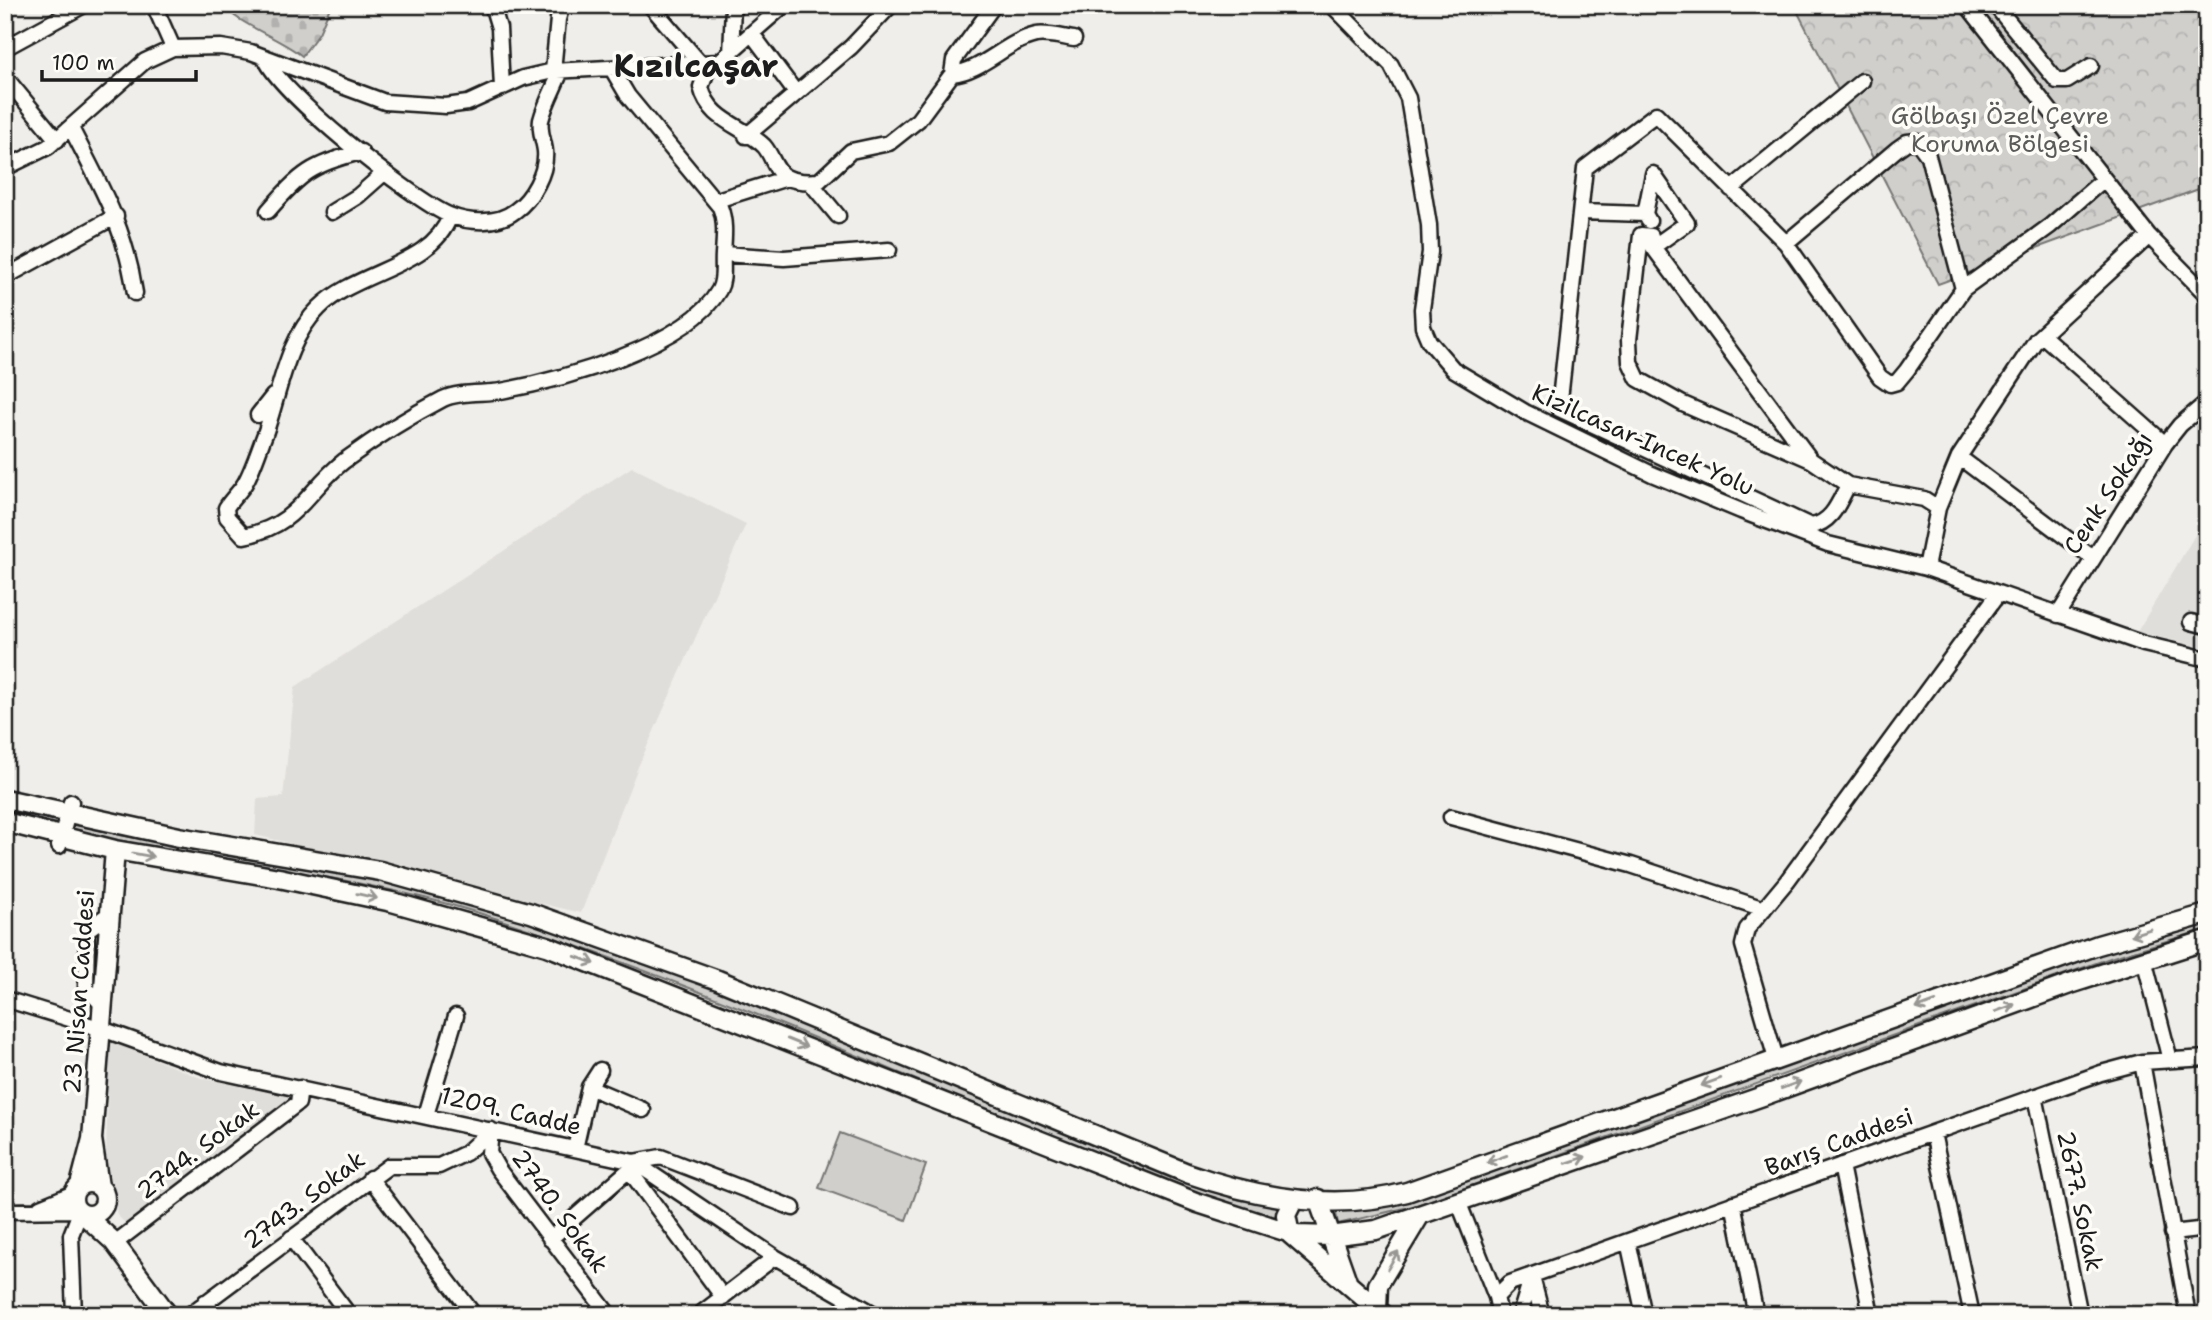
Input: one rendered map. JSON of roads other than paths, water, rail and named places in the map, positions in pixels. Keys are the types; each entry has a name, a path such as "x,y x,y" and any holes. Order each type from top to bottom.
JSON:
{"main road":[{"path":"5,799 69,808 179,837 380,871 501,903 670,961 1187,1173 1254,1194 1294,1199 1367,1199 1407,1192 2098,945 2207,914"},
{"path":"5,822 61,842 340,890 441,914 547,946 1198,1203 1290,1234 1331,1236 1376,1230 2144,959 2207,940"},
{"name":"23 Nisan Caddesi","path":"79,1203 92,1139 115,850"},
{"name":"23 Nisan Caddesi","path":"92,1139 99,1186 106,1198 102,1209"},
{"path":"79,1203 90,1182 99,1186"},
{"path":"1294,1199 1286,1216 1290,1234 1381,1312"},
{"path":"1318,1199 1347,1281"},
{"path":"79,1203 103,1235 114,1242 168,1315"},
{"path":"79,1203 92,1215 102,1209 113,1231 114,1242"},
{"path":"1381,1312 1378,1285 1420,1215"}],"street":[{"path":"5,48 84,5"},
{"path":"154,5 173,48"},
{"path":"492,5 499,28 502,88"},
{"path":"265,57 277,75 301,101 384,173 425,203 450,216 489,221 515,212 528,199 544,168 542,118 557,71 562,5"},
{"path":"650,5 706,64"},
{"path":"731,55 733,5"},
{"path":"5,168 57,140 145,61 173,48 222,47 265,57 385,102 446,106 468,103 502,88 557,71 706,64 731,55 783,5"},
{"path":"746,136 851,47 891,5"},
{"path":"706,64 702,95 720,116 763,145 775,168 788,178 810,182 826,177 851,151 897,138 918,120 952,74 954,60 994,5"},
{"name":"Kizilcasar-Incek Yolu","path":"1332,5 1391,65 1408,99 1429,226 1430,252 1422,309 1423,327 1429,341 1454,369 1525,412 1665,479 1828,544 1926,568 2165,650 2207,659"},
{"path":"1967,5 2149,236 2207,295"},
{"path":"1995,5 2057,80 2067,81 2091,66"},
{"path":"752,34 796,93"},
{"path":"952,74 963,73 1002,49 1038,34 1074,39"},
{"path":"450,216 440,234 412,258 355,281 319,307 305,323 290,352 245,483 226,508 227,517 244,536 267,531 302,508 343,462 446,397 501,391 580,373 632,353 692,319 718,292 723,281 723,220 717,200 692,176 628,96 612,69"},
{"path":"5,77 57,140"},
{"path":"1731,189 1862,81"},
{"path":"1848,485 1829,518 1820,525 1811,526 1559,409 1586,168 1657,114 1786,243 1880,377 1890,384 1897,382 1908,370 1963,289 2050,226 2103,180"},
{"path":"71,128 116,216 127,246 135,293"},
{"path":"1786,243 1897,149 1907,142 1917,141 1928,156 1963,289"},
{"path":"268,211 310,169 326,161 361,152"},
{"path":"332,212 358,196 384,173"},
{"path":"1653,174 1686,223 1651,241 1649,221 1645,214 1653,174"},
{"path":"717,200 788,178"},
{"path":"810,182 838,216"},
{"path":"1581,212 1645,214"},
{"path":"5,277 116,216"},
{"path":"1811,460 1651,241 1641,235 1629,340 1634,374 1648,386 1683,404 1811,460 1848,485 1924,499 1938,508"},
{"path":"1926,568 1938,508 1959,457 2042,335 2149,236"},
{"path":"723,254 784,258 889,250"},
{"path":"2042,335 2165,444"},
{"path":"258,415 281,383"},
{"name":"Cenk Sokağı","path":"2058,615 2165,444 2180,425 2207,402"},
{"path":"1959,457 2093,558"},
{"path":"1776,1059 1742,945 1747,929 1998,594"},
{"path":"2191,622 2207,626"},
{"path":"61,842 69,808"},
{"path":"1451,817 1631,865 1764,909"},
{"path":"2144,959 2170,1060"},
{"name":"1209. Cadde","path":"5,999 102,1029 221,1072 634,1162 775,1257 876,1315"},
{"path":"426,1115 456,1016"},
{"name":"Barış Caddesi","path":"1496,1297 1510,1283 2035,1096 2142,1062 2207,1058"},
{"path":"2142,1062 2188,1315"},
{"path":"575,1149 589,1087 600,1070"},
{"path":"589,1087 643,1110"},
{"name":"2744. Sokak","path":"114,1242 298,1102 300,1088"},
{"name":"2677. Sokak","path":"2035,1096 2080,1315"},
{"name":"2743. Sokak","path":"188,1315 388,1166 439,1166 466,1153 491,1130"},
{"name":"2740. Sokak","path":"491,1130 489,1153 498,1169 608,1315"},
{"path":"1933,1133 1972,1315"},
{"path":"634,1162 661,1157 793,1208"},
{"path":"1841,1165 1871,1315"},
{"path":"550,1239 629,1170 723,1297"},
{"path":"370,1178 474,1315"},
{"path":"1458,1201 1496,1297 1500,1315"},
{"path":"5,1211 79,1203 71,1235 74,1315"},
{"path":"1733,1203 1756,1315"},
{"path":"2172,1233 2207,1228"},
{"path":"291,1238 349,1315"},
{"path":"1628,1241 1644,1315"},
{"path":"699,1315 775,1257"},
{"path":"1520,1315 1532,1275"},
{"path":"1532,1275 1542,1315"},
{"path":"205,1302 215,1315"}],"district":[{"name":"Kızılcaşar","path":"696,65"}],"park label":[{"name":"Gölbaşı Özel Çevre Koruma Bölgesi","path":"2000,130"}]}
